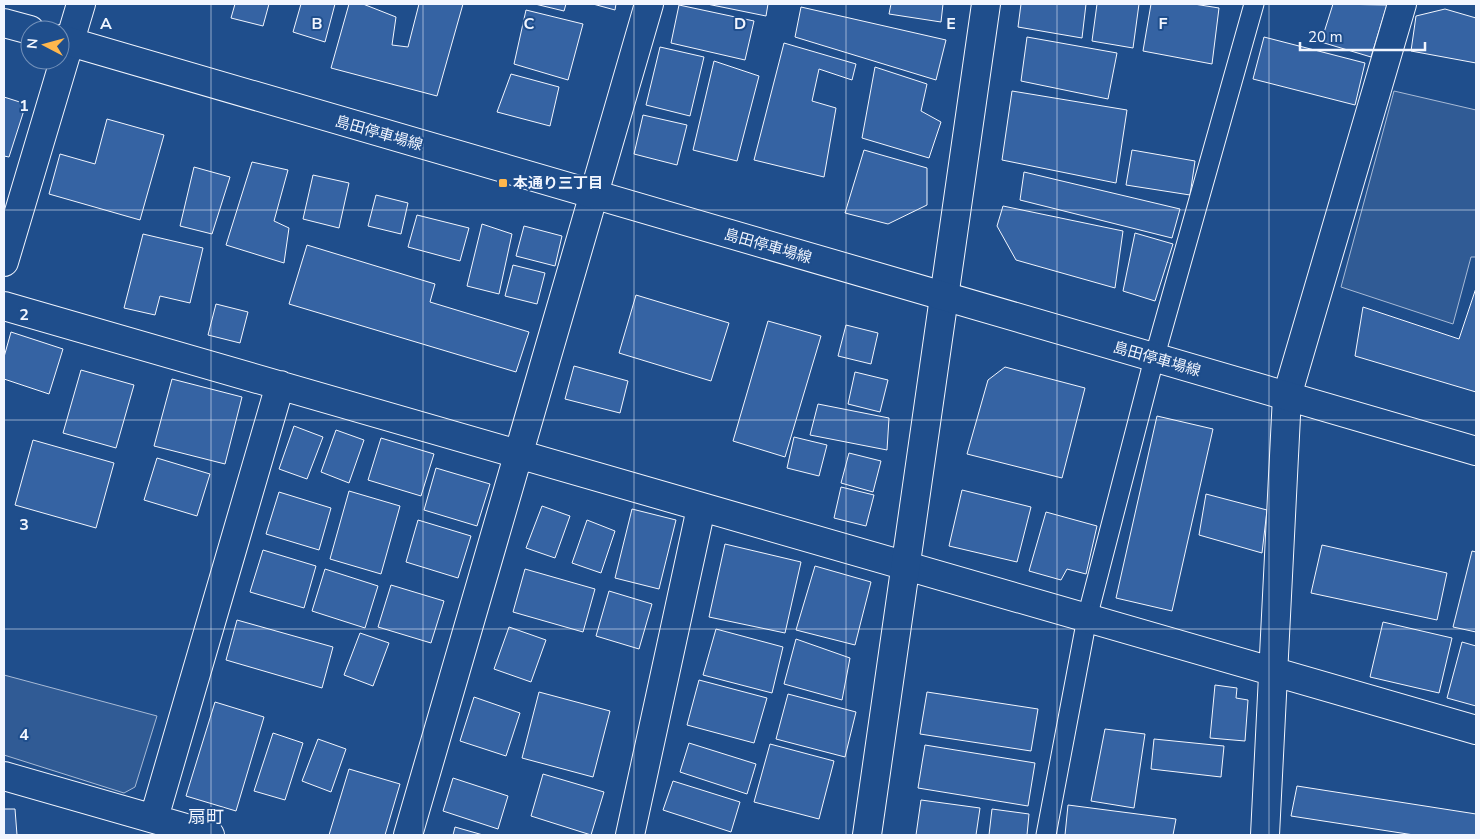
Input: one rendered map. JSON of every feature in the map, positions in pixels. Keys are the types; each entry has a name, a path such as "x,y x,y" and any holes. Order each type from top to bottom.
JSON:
{"street":[{"path":"70,27 81,4"},
{"path":"408,835 649,4"},
{"path":"867,835 986,4"},
{"path":"1265,835 1287,396 1402,4"},
{"path":"4,23 20,27"},
{"name":"島田停車場線","path":"70,42 1476,452"},
{"path":"4,262 56,70"},
{"path":"4,306 519,456 907,565 1273,673 1476,730"},
{"path":"154,818 280,385"},
{"path":"630,835 701,508"},
{"path":"4,776 210,835"}],"lane":[{"path":"1046,835 1087,618 1154,358 1254,4"}],"shaded area":[{"path":"1394,91 1476,110 1476,257 1471,257 1453,324 1341,287"},
{"path":"4,675 157,716 135,787 124,793 4,755"}],"building":[{"path":"235,4 269,4 263,26 231,18"},
{"path":"301,4 335,4 325,42 293,32"},
{"path":"349,4 363,4 396,17 392,45 408,47 419,4 463,4 437,96 331,68"},
{"path":"535,4 566,4 564,11"},
{"path":"593,4 616,4 615,10"},
{"path":"707,4 768,4 766,16"},
{"path":"891,4 943,4 941,22 889,14"},
{"path":"1021,4 1086,4 1082,38 1018,27"},
{"path":"1097,4 1139,4 1133,48 1092,41"},
{"path":"1151,4 1194,4 1219,8 1212,64 1143,51"},
{"path":"1333,4 1387,5 1371,57 1321,42"},
{"path":"679,5 754,21 745,60 671,43"},
{"path":"801,7 946,40 936,80 795,37"},
{"path":"1445,9 1476,18 1476,63 1411,51 1416,16"},
{"path":"526,10 583,24 568,80 514,64"},
{"path":"1027,37 1117,53 1108,99 1021,81"},
{"path":"1264,37 1365,63 1355,105 1253,79"},
{"path":"784,43 856,64 852,80 819,69 812,101 836,108 824,177 754,160"},
{"path":"660,47 704,57 690,116 646,105"},
{"path":"714,61 759,76 737,161 693,150"},
{"path":"875,67 927,84 921,111 941,122 929,158 862,138"},
{"path":"511,74 559,87 550,126 497,112"},
{"path":"1012,91 1127,110 1116,183 1002,160"},
{"path":"4,97 26,104 9,157 4,156"},
{"path":"643,115 687,125 677,165 634,154"},
{"path":"107,119 164,135 140,220 49,194 60,154 95,164"},
{"path":"864,150 927,168 927,205 888,224 845,213"},
{"path":"1132,150 1195,161 1190,195 1126,185"},
{"path":"252,162 288,170 274,221 289,228 284,263 226,245"},
{"path":"194,167 230,177 212,234 180,226"},
{"path":"1024,172 1180,209 1172,238 1020,200"},
{"path":"313,175 349,183 339,228 303,219"},
{"path":"376,195 408,203 401,234 368,226"},
{"path":"1003,206 1123,231 1115,288 1016,260 997,226"},
{"path":"417,215 469,228 460,261 408,247"},
{"path":"482,224 512,234 499,294 467,286"},
{"path":"524,226 562,236 555,266 516,256"},
{"path":"1135,233 1173,244 1155,301 1123,291"},
{"path":"143,234 203,248 190,303 160,296 155,315 124,308"},
{"path":"307,245 435,284 430,302 529,332 516,372 289,304"},
{"path":"513,265 545,273 537,304 505,296"},
{"path":"1476,288 1476,392 1355,356 1363,307 1459,339"},
{"path":"636,295 729,323 711,381 619,353"},
{"path":"216,304 248,312 240,343 208,335"},
{"path":"768,321 821,336 785,457 733,441"},
{"path":"846,325 878,333 871,364 838,356"},
{"path":"11,332 63,349 49,394 4,379 4,357"},
{"path":"574,366 628,381 620,413 565,399"},
{"path":"1005,367 1085,388 1062,478 967,454 988,380"},
{"path":"81,370 134,385 116,448 63,433"},
{"path":"855,372 888,380 880,412 848,404"},
{"path":"172,379 242,397 225,464 154,446"},
{"path":"818,404 889,418 887,450 810,435"},
{"path":"1157,416 1213,429 1172,611 1116,598"},
{"path":"294,426 323,437 307,479 279,469"},
{"path":"336,430 364,440 349,483 321,472"},
{"path":"794,437 827,445 819,476 787,468"},
{"path":"381,438 434,454 421,496 368,480"},
{"path":"33,440 114,463 96,528 15,505"},
{"path":"849,453 881,461 873,492 841,483"},
{"path":"157,458 210,474 197,516 144,500"},
{"path":"436,468 490,484 477,526 424,510"},
{"path":"841,487 874,495 866,526 834,518"},
{"path":"962,490 1031,507 1017,562 949,546"},
{"path":"349,491 400,506 381,574 330,559"},
{"path":"279,492 331,508 319,550 266,534"},
{"path":"1206,494 1267,510 1262,553 1199,535"},
{"path":"542,506 570,516 555,558 526,548"},
{"path":"632,509 676,520 659,589 615,578"},
{"path":"1046,512 1097,526 1086,574 1067,569 1061,580 1029,571"},
{"path":"418,520 471,536 458,578 406,562"},
{"path":"587,520 615,531 601,573 572,563"},
{"path":"725,544 801,562 785,633 709,617"},
{"path":"1322,545 1447,573 1437,620 1311,593"},
{"path":"263,550 316,566 304,608 250,592"},
{"path":"1472,551 1476,552 1476,632 1453,627"},
{"path":"815,566 871,582 855,645 796,630"},
{"path":"325,569 378,586 365,628 312,611"},
{"path":"525,569 595,589 583,632 513,612"},
{"path":"391,585 444,601 431,643 378,627"},
{"path":"609,591 652,604 639,649 596,636"},
{"path":"237,620 333,647 322,688 226,660"},
{"path":"1383,622 1452,638 1439,693 1370,677"},
{"path":"509,627 546,640 531,682 494,669"},
{"path":"716,629 783,647 772,693 703,675"},
{"path":"360,633 389,643 373,686 344,675"},
{"path":"796,639 850,658 842,700 784,684"},
{"path":"1462,642 1476,646 1476,706 1447,698"},
{"path":"699,680 767,698 754,743 687,725"},
{"path":"1215,685 1237,688 1236,698 1248,700 1245,741 1210,738"},
{"path":"539,692 610,711 593,777 522,758"},
{"path":"927,692 1038,709 1031,751 920,734"},
{"path":"788,694 856,712 845,757 776,739"},
{"path":"474,697 520,713 506,756 460,741"},
{"path":"215,702 264,717 236,811 186,796"},
{"path":"1105,729 1145,734 1134,808 1091,801"},
{"path":"273,733 303,743 285,800 254,791"},
{"path":"318,739 346,749 331,792 302,781"},
{"path":"1154,739 1224,746 1221,777 1151,769"},
{"path":"689,743 756,764 747,794 680,772"},
{"path":"770,744 834,761 819,819 754,802"},
{"path":"925,745 1035,763 1028,806 918,788"},
{"path":"349,769 400,784 385,835 329,835"},
{"path":"543,774 604,792 591,835 531,816"},
{"path":"453,778 508,796 498,829 443,811"},
{"path":"673,781 740,802 731,832 663,810"},
{"path":"1297,786 1476,814 1476,835 1414,835 1291,816"},
{"path":"921,800 980,808 976,835 916,835"},
{"path":"1068,805 1176,819 1173,835 1065,835"},
{"path":"4,809 15,809 17,835 4,835"},
{"path":"992,809 1029,814 1027,835 989,835"},
{"path":"455,827 483,835 453,835"}],"place":[{"name":"本通り三丁目","path":"503,183"}],"district":[{"name":"扇町","path":"206,817"}]}
